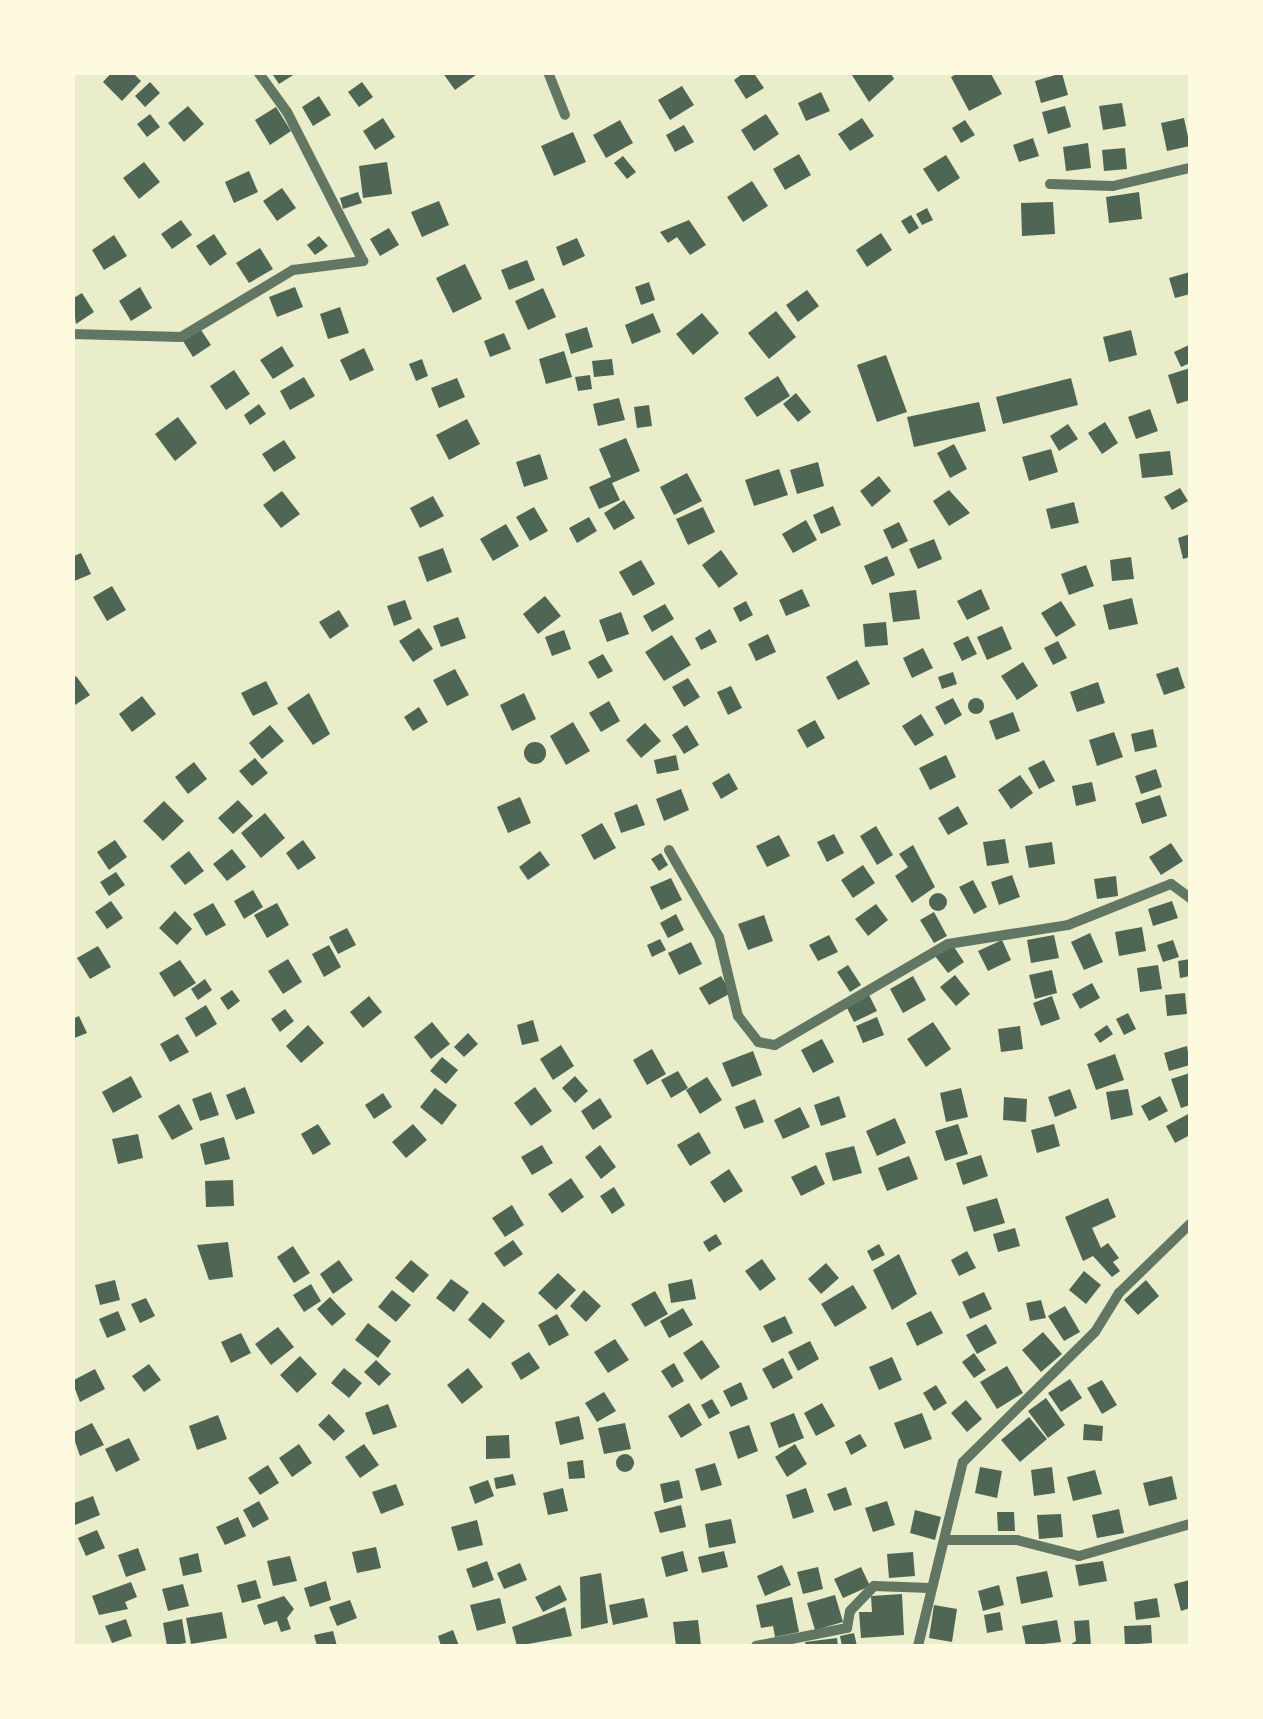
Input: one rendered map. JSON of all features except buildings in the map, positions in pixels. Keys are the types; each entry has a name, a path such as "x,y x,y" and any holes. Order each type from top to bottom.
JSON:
{"street":[{"path":"72,334 181,337 293,270 363,261 287,112 258,72"},
{"path":"548,72 565,116"},
{"path":"1050,184 1114,186 1190,168"},
{"path":"669,850 719,937 738,1016 758,1042 776,1045 948,944 1068,925 1171,884 1190,898"},
{"path":"918,1646 930,1588 948,1540 963,1462 1095,1332 1119,1293 1190,1224"},
{"path":"948,1540 1017,1540 1079,1556 1190,1524"},
{"path":"756,1646 847,1628 850,1611 874,1586 930,1588"}]}
